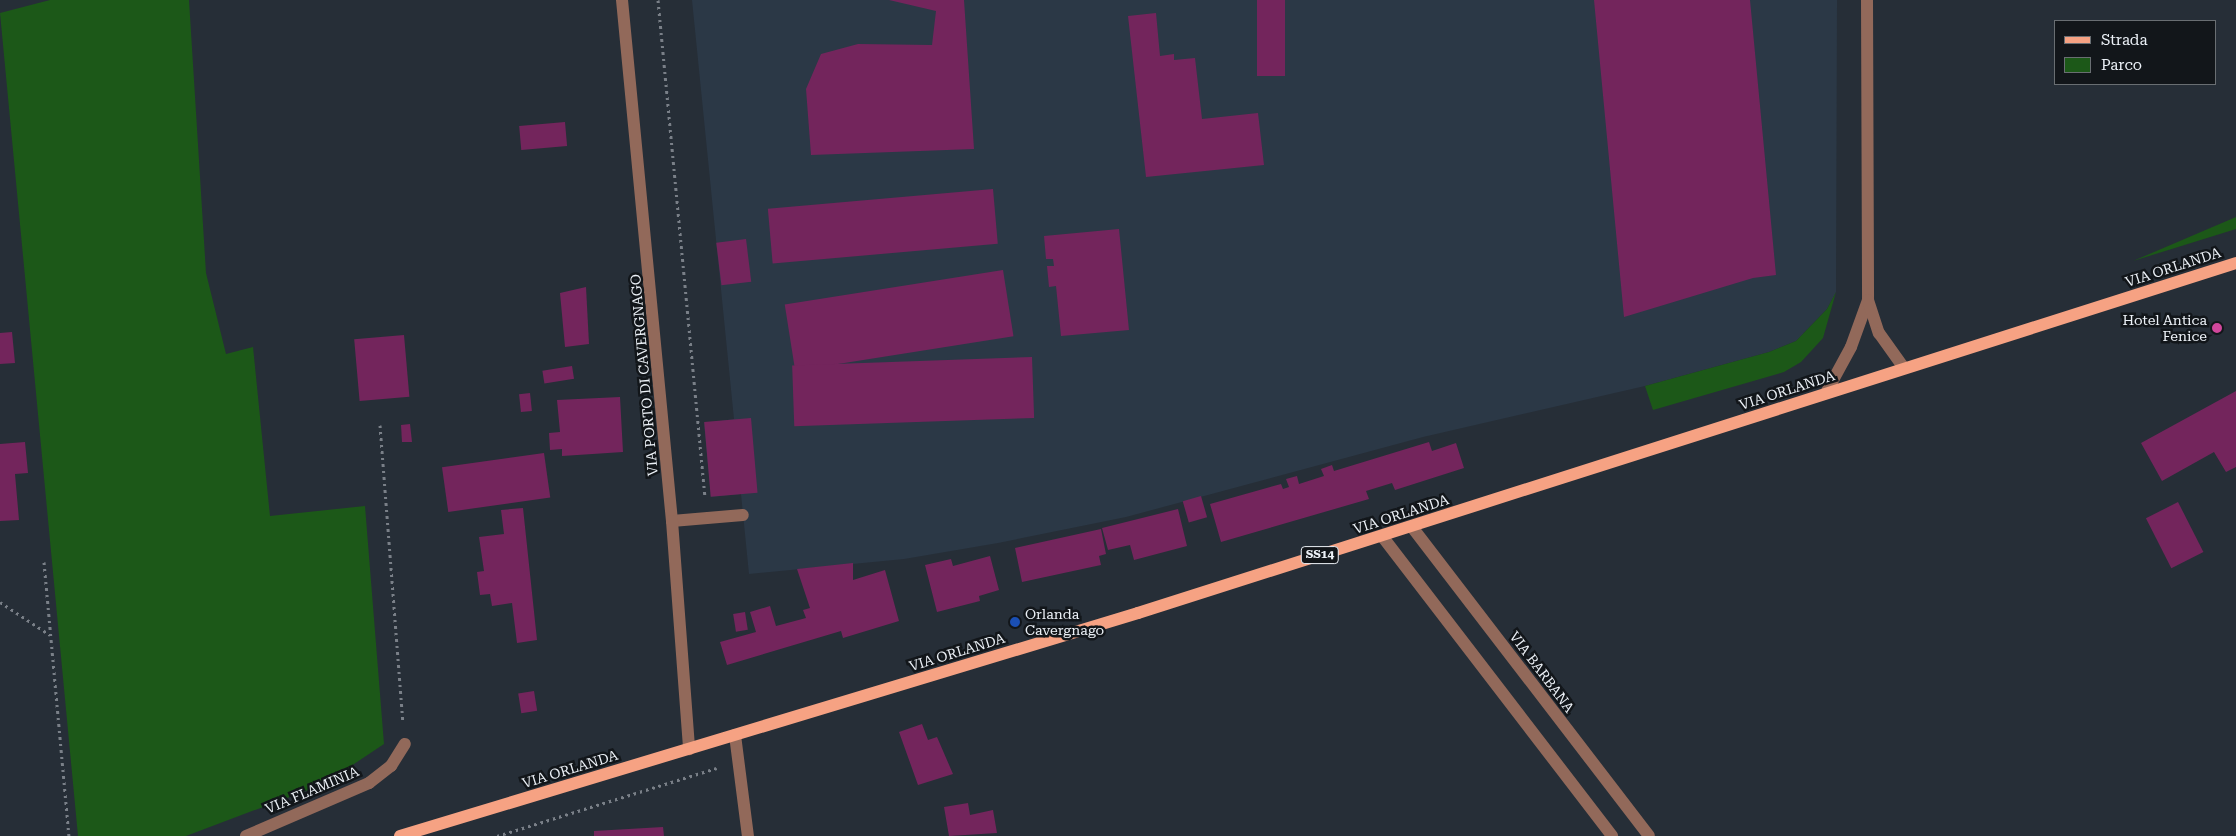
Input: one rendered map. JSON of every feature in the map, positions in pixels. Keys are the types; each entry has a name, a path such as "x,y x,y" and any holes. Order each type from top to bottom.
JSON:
{"main road":[{"name":"VIA ORLANDA","path":"400,836 1412,527 2236,263"}],"street":[{"name":"VIA PORTO DI CAVERGNAGO","path":"622,0 672,521 689,749"},
{"path":"1867,0 1868,300 1879,333 1904,368"},
{"path":"1826,393 1851,347 1868,300"},
{"path":"672,521 743,515"},
{"name":"VIA BARBANA","path":"1412,527 1649,836"},
{"path":"1382,536 1612,836"},
{"path":"735,734 748,836"},
{"name":"VIA FLAMINIA","path":"246,836 369,783 391,766 405,744"}],"path":[{"path":"658,0 707,518"},
{"path":"380,425 405,744"},
{"path":"44,562 69,836"},
{"path":"0,602 51,635"},
{"path":"497,836 738,762"}],"shaded area":[{"path":"692,0 1837,0 1836,292 1827,309 1796,341 1769,352 1645,386 1423,437 1126,517 998,543 904,559 749,574 741,494 711,497 704,423 734,419"}],"green space":[{"path":"50,0 189,0 206,273 226,354 253,347 270,516 365,506 384,744 324,784 186,836 78,836 0,13"},
{"path":"2236,217 2236,229 2133,261"},
{"path":"1836,292 1823,338 1801,362 1784,372 1653,410 1645,386 1769,352 1796,341 1827,309"}],"building":[{"path":"889,0 964,0 974,149 811,155 806,89 821,54 858,44 932,45 936,11"},
{"path":"1257,0 1285,0 1285,76 1257,76"},
{"path":"1594,0 1750,0 1776,275 1753,278 1624,317"},
{"path":"1156,13 1160,56 1174,54 1174,60 1195,58 1202,119 1258,113 1264,165 1146,177 1128,16"},
{"path":"565,122 567,146 521,150 519,126"},
{"path":"993,189 998,244 773,263 768,209"},
{"path":"1119,229 1129,330 1061,336 1056,286 1049,287 1047,266 1054,266 1053,259 1046,259 1044,236"},
{"path":"746,239 751,282 721,285 716,243"},
{"path":"1003,270 1013,336 795,371 785,305"},
{"path":"586,287 589,344 565,347 560,293"},
{"path":"12,332 15,363 0,364 0,333"},
{"path":"404,335 409,397 360,401 354,339"},
{"path":"1032,357 1034,418 794,426 792,365"},
{"path":"572,366 574,379 544,384 542,371"},
{"path":"2236,391 2236,467 2226,472 2214,452 2162,481 2141,443"},
{"path":"530,393 532,411 521,412 519,394"},
{"path":"620,397 623,452 562,456 562,449 550,450 549,433 560,432 557,400"},
{"path":"751,418 758,493 711,497 704,422"},
{"path":"410,424 412,442 402,442 401,425"},
{"path":"25,442 28,473 15,474 19,520 0,521 0,444"},
{"path":"1429,442 1432,451 1456,443 1464,468 1395,490 1392,483 1366,491 1369,499 1221,542 1210,504 1281,484 1283,489 1289,487 1286,479 1297,476 1299,484 1324,476 1321,469 1332,465 1334,471"},
{"path":"544,453 550,498 448,512 442,467"},
{"path":"1201,496 1207,517 1189,522 1183,501"},
{"path":"2178,502 2203,552 2171,568 2146,518"},
{"path":"523,508 537,640 517,643 512,603 492,606 490,594 480,595 477,572 484,571 479,537 504,534 501,510"},
{"path":"1178,509 1187,546 1134,560 1130,545 1108,550 1102,528"},
{"path":"1101,529 1106,554 1099,556 1101,565 1022,582 1015,548"},
{"path":"990,556 999,590 979,596 980,601 937,612 925,565 951,559 953,566"},
{"path":"853,563 853,580 885,570 899,621 843,638 841,631 727,665 720,642 756,632 750,612 770,606 776,626 806,618 803,610 810,608 797,569"},
{"path":"745,612 748,630 736,632 733,614"},
{"path":"534,691 537,711 521,713 518,694"},
{"path":"922,724 928,740 937,737 953,774 918,785 899,732"},
{"path":"968,803 970,815 993,810 997,833 949,836 944,807"},
{"path":"663,827 664,836 594,836 594,831"}],"place":[{"name":"Hotel Antica Fenice","path":"2217,328"},
{"name":"Orlanda Cavergnago","path":"1015,622"}]}
